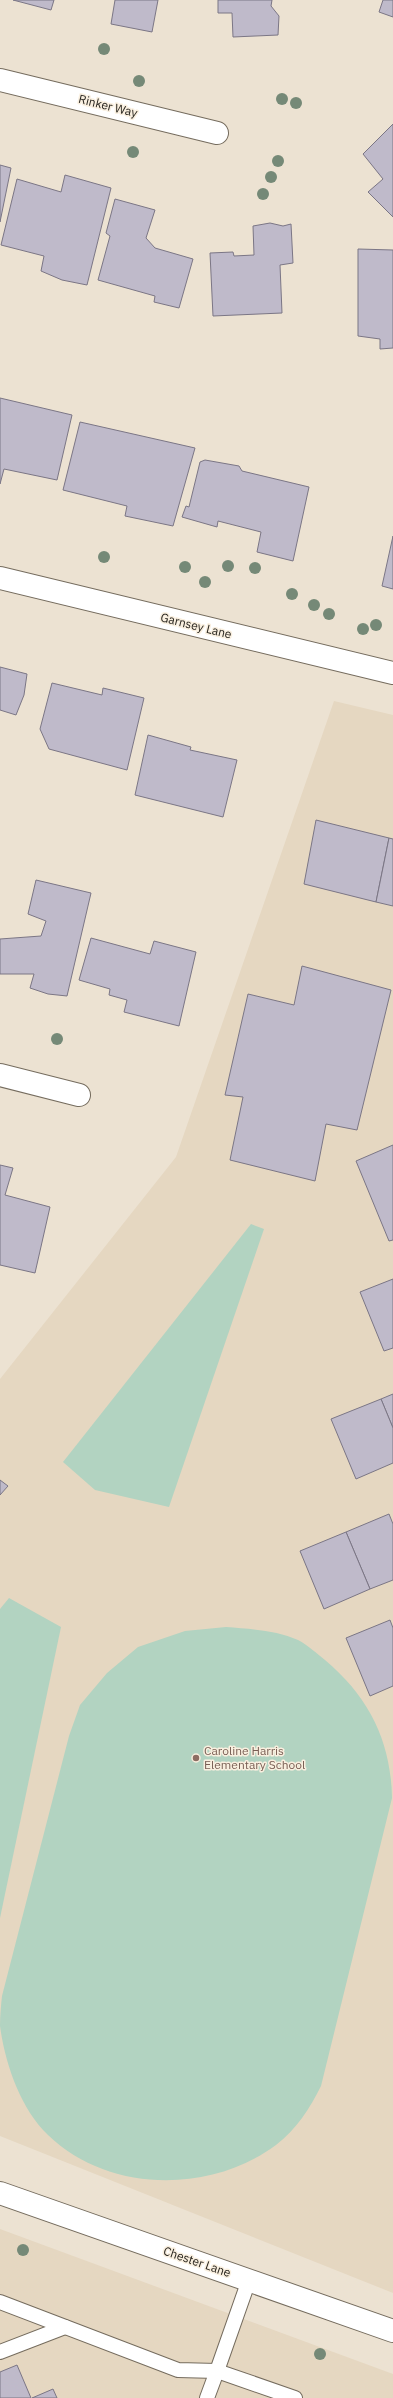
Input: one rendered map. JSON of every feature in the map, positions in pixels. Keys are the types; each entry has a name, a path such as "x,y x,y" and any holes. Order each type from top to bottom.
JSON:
{"street":[{"name":"Rinker Way","path":"0,80 217,133"},
{"name":"Garnsey Lane","path":"0,578 393,673"},
{"path":"0,1075 79,1094"},
{"name":"Chester Lane","path":"0,2193 393,2331"}],"lane":[{"path":"207,2398 249,2280"},
{"path":"0,2302 178,2370 217,2371 295,2398"},
{"path":"0,2352 65,2327"}],"shaded area":[{"name":"Caroline Harris Elementary School","path":"334,701 393,715 393,2293 0,2136 0,1379 176,1157"},
{"path":"0,2229 393,2374 393,2398 0,2398"}],"green space":[{"path":"251,1224 264,1229 169,1507 95,1490 63,1462"},
{"path":"9,1598 61,1627 0,1918 0,1609"},
{"path":"226,1627 272,1632 298,1640 325,1660 340,1674 354,1689 375,1722 382,1739 387,1758 391,1777 392,1798 321,2086 302,2118 290,2133 276,2145 250,2161 221,2172 191,2179 160,2180 129,2177 100,2168 72,2154 48,2135 29,2112 15,2084 2,2040 0,2026 2,1996 69,1736 80,1705 107,1673 138,1647 185,1631"}],"building":[{"path":"13,0 54,0 51,10"},
{"path":"115,0 158,0 152,32 111,24"},
{"path":"218,0 272,0 271,6 279,16 278,35 233,37 232,13 218,13"},
{"path":"383,0 393,0 393,17 379,12"},
{"path":"393,124 393,217 368,192 383,179 363,154"},
{"path":"0,165 11,168 0,222"},
{"path":"65,175 111,188 87,285 62,280 41,271 44,256 1,245 17,179 61,192"},
{"path":"115,199 155,210 146,238 155,248 193,259 179,308 154,302 155,296 98,280 110,236 106,233"},
{"path":"270,223 283,226 291,224 293,263 280,265 282,313 213,316 210,253 233,252 234,256 254,255 253,226"},
{"path":"358,249 393,250 393,348 380,349 380,339 358,336"},
{"path":"0,398 72,415 57,480 4,469 0,484"},
{"path":"80,422 195,448 173,526 125,516 127,506 63,490"},
{"path":"205,460 239,466 242,471 309,487 293,561 257,552 261,532 218,521 217,527 182,517 186,506 189,507 200,462"},
{"path":"393,536 393,589 382,586"},
{"path":"0,667 27,674 24,695 16,715 0,710"},
{"path":"52,683 102,695 103,688 144,698 127,770 49,749 40,729"},
{"path":"148,735 191,747 190,750 237,760 223,817 135,795"},
{"path":"316,820 389,838 376,902 304,884"},
{"path":"389,838 393,839 393,906 376,902"},
{"path":"36,880 91,893 67,996 48,994 30,988 34,974 0,974 0,939 41,936 46,921 28,914"},
{"path":"91,938 150,954 154,941 196,952 179,1026 124,1012 127,1000 109,995 110,989 79,980"},
{"path":"302,966 391,990 357,1130 326,1124 315,1181 230,1160 243,1097 225,1095 248,994 294,1005"},
{"path":"393,1145 393,1240 389,1241 356,1161"},
{"path":"0,1165 13,1168 5,1195 50,1207 35,1273 0,1265"},
{"path":"393,1279 393,1348 384,1351 360,1292"},
{"path":"393,1394 393,1428 381,1399"},
{"path":"381,1399 393,1428 393,1463 356,1479 331,1419"},
{"path":"0,1480 8,1486 0,1495"},
{"path":"389,1514 393,1524 393,1580 370,1589 346,1532"},
{"path":"346,1532 370,1589 324,1609 300,1551"},
{"path":"390,1620 393,1628 393,1686 370,1696 346,1638"},
{"path":"17,2365 31,2398 0,2398 0,2372"},
{"path":"53,2389 57,2398 32,2398"}],"place":[{"name":"Caroline Harris Elementary School","path":"196,1758"}]}
